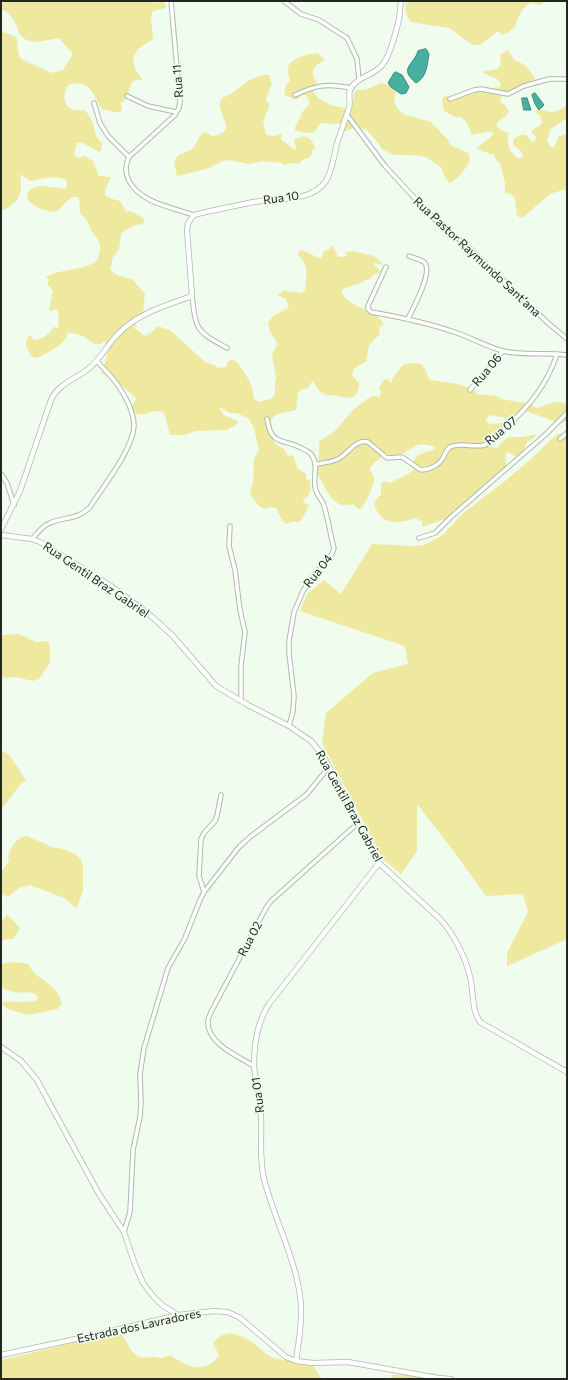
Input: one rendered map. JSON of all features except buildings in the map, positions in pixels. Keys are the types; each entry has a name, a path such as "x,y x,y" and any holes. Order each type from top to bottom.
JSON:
{"street":[{"name":"Rua 11","path":"171,1 180,102 176,112 129,157 126,164 127,176 133,188 147,199 194,215"},
{"path":"284,1 301,14 319,20 347,38 357,60 359,80"},
{"path":"295,95 311,87 324,84 351,88 359,80 374,73 384,63 397,26 401,1"},
{"path":"450,99 474,90 508,94 524,86 549,80 567,78"},
{"name":"Rua 10","path":"194,215 256,202 288,200 302,196 321,186 326,181 330,173 350,106 349,92 351,88"},
{"path":"127,96 148,106 176,112"},
{"path":"94,103 100,123 108,136 129,157"},
{"name":"Rua Pastor Raymundo Sant’ana","path":"347,115 385,166 433,218 466,245 548,323 567,339"},
{"path":"194,215 188,223 187,230 194,318 196,325 204,335 227,348"},
{"path":"408,318 425,280 427,272 425,263 409,256"},
{"path":"386,267 368,306 368,309 371,312 408,318 456,333 503,351 567,355"},
{"path":"1,529 20,491 53,395 61,386 89,369 119,332 151,312 192,296"},
{"name":"Rua 06","path":"470,390 503,351"},
{"name":"Rua 07","path":"316,464 338,459 357,444 364,441 368,442 387,458 402,458 418,469 424,470 439,463 448,449 452,446 480,447 485,445 519,416 533,399 552,370 557,354"},
{"path":"32,539 47,524 54,521 76,517 84,513 94,501 129,444 134,425 127,401 117,384 96,361"},
{"path":"419,538 435,533 567,414"},
{"path":"267,419 269,429 273,437 283,442 297,445 311,454 316,464"},
{"path":"560,439 567,433"},
{"name":"Rua 04","path":"289,726 293,710 294,696 289,641 294,612 303,591 311,578 334,551 323,503 315,489 314,482 316,464"},
{"path":"1,474 7,483 14,505"},
{"path":"230,526 229,546 235,570 240,610 245,632 241,666 241,701"},
{"name":"Rua Gentil Braz Gabriel","path":"1,535 32,539 47,546 111,586 151,616 172,635 216,686 289,726 311,741 318,748 329,767 379,863 446,926 467,967 472,985 474,1008 476,1016 480,1022 567,1072"},
{"path":"124,1232 130,1212 134,1150 140,1117 140,1074 144,1048 168,968 185,938 204,892 239,847 306,795 329,767"},
{"path":"204,892 199,876 201,839 204,833 215,821 221,795"},
{"name":"Rua 02","path":"254,1066 220,1046 212,1037 208,1022 211,1012 271,901 358,823"},
{"name":"Rua 01","path":"296,1361 300,1319 300,1295 292,1262 271,1203 260,1160 260,1101 254,1066 257,1033 264,1012 379,863"},
{"path":"1,1047 21,1061 37,1080 98,1194 124,1232 143,1283 162,1305 178,1315"},
{"name":"Estrada dos Lavradores","path":"1,1354 178,1315 214,1311 227,1312 239,1317 286,1357 296,1361 313,1363 348,1362 451,1379"}],"shaded area":[{"path":"4,1 155,1 155,3 163,1 166,6 165,8 153,11 151,18 153,39 138,49 133,61 136,71 143,80 135,80 132,83 126,98 120,103 122,108 121,112 102,109 90,89 82,84 76,83 68,85 64,96 68,107 72,109 84,110 88,114 93,123 96,135 102,143 101,151 99,152 81,142 77,143 74,154 78,158 84,156 93,161 99,176 111,177 105,190 105,195 120,201 126,212 130,211 145,219 143,224 135,225 121,233 119,249 113,257 110,269 115,274 133,280 145,294 143,313 136,322 135,328 144,336 151,333 158,326 171,331 205,362 216,366 217,368 226,367 230,360 233,360 238,364 250,382 254,399 259,402 271,399 275,394 276,378 272,354 278,344 270,332 268,323 274,315 289,308 286,299 277,295 284,290 301,293 305,291 306,267 298,255 299,251 302,250 321,259 325,250 329,250 332,245 338,257 347,256 345,252 353,251 374,256 384,265 373,263 381,272 373,275 371,279 341,290 350,302 375,314 384,326 380,326 379,335 369,345 366,362 357,367 353,372 352,375 359,383 357,393 350,398 324,394 318,389 313,380 308,388 298,392 296,410 276,415 271,420 274,443 284,449 288,456 293,456 298,469 306,474 306,479 310,481 310,492 303,500 304,503 308,504 309,506 300,522 286,524 282,520 276,508 270,507 264,509 259,506 250,494 253,483 254,459 259,450 254,428 249,419 237,413 230,413 219,407 224,415 238,421 237,424 227,430 195,431 185,435 170,435 164,413 156,411 140,415 131,411 136,398 115,380 101,373 107,354 105,341 101,344 94,344 83,336 68,332 64,341 56,348 37,358 31,356 26,343 30,335 34,340 40,339 54,327 57,328 59,326 58,311 55,309 51,311 49,310 53,291 47,284 49,280 46,277 51,274 94,263 98,259 100,246 98,240 81,213 78,197 71,198 59,209 52,212 35,206 27,197 28,193 37,186 66,189 66,180 62,178 57,177 30,181 20,174 21,187 19,197 12,205 1,211 1,31 16,37 21,59 52,73 63,70 73,54 59,38 37,42 26,40 20,35 15,22 8,12 1,10 1,6"},
{"path":"408,1 546,1 540,5 533,3 526,6 521,12 515,27 507,33 502,35 498,31 480,45 473,45 449,28 410,22 405,9"},
{"path":"508,50 514,60 525,65 535,79 502,95 500,102 505,105 509,111 506,116 496,124 499,129 508,133 509,148 516,157 519,159 523,156 521,151 513,145 513,140 517,136 526,135 533,143 537,138 531,131 542,123 540,116 535,112 536,110 540,109 554,112 567,106 567,118 551,129 547,140 550,146 554,148 559,136 567,134 567,187 566,189 550,194 522,218 517,215 515,198 509,193 505,193 505,183 500,163 496,160 494,155 476,148 491,137 494,132 485,132 472,135 467,123 461,117 455,117 444,111 442,103 444,96 446,95 461,98 471,92 500,87 501,84 497,79 481,72 497,69 501,64 500,54"},
{"path":"318,53 325,60 316,66 313,72 313,76 317,83 313,92 318,98 330,105 345,108 344,113 346,116 351,112 356,90 365,90 381,83 397,87 394,102 398,109 403,114 431,122 449,141 450,145 468,153 470,159 467,166 457,178 450,183 446,179 441,167 426,157 394,155 382,149 366,129 353,128 343,132 342,124 321,123 315,131 311,133 295,130 302,113 310,104 306,95 301,95 297,100 284,95 286,86 290,80 288,67 297,58"},
{"path":"269,75 272,84 266,97 267,102 270,104 263,122 266,135 276,136 282,133 281,139 295,150 295,139 303,136 309,138 313,142 315,150 311,149 313,153 309,158 302,160 299,164 291,163 284,165 281,163 263,161 249,164 230,160 223,161 206,169 177,176 174,162 176,158 189,151 196,145 205,132 212,136 220,134 226,128 220,105 222,98 253,79"},
{"path":"410,363 422,365 430,380 458,384 474,390 477,394 496,396 501,399 525,403 537,408 555,402 567,403 567,421 562,423 556,422 526,411 519,412 508,418 489,415 485,420 490,424 503,423 505,429 489,446 497,448 509,437 523,437 537,434 526,443 524,451 520,456 514,456 508,452 506,453 506,467 452,517 422,527 422,521 415,518 402,522 390,521 380,516 376,510 374,503 381,494 381,483 385,481 390,483 405,476 413,470 414,460 418,455 435,449 435,447 422,444 396,455 386,454 375,462 369,469 374,478 373,485 367,499 360,509 353,504 339,504 329,495 318,476 319,442 335,431 352,411 367,399 373,396 380,397 381,393 379,387 384,380 387,379 392,383 392,379 403,365"},
{"path":"557,434 567,434 567,939 507,966 507,953 528,912 523,894 486,896 417,804 417,851 401,874 383,859 322,743 326,713 373,673 408,664 405,646 300,611 307,594 324,580 341,594 372,544 413,546 424,545 443,535 462,514 530,460"},
{"path":"19,634 36,642 48,641 50,647 50,663 39,679 33,681 15,677 1,678 1,635"},
{"path":"1,750 9,755 26,780 19,786 1,810"},
{"path":"27,836 52,847 66,850 77,855 81,860 83,866 83,891 77,907 64,898 30,885 19,888 8,897 1,894 1,872 8,863 8,856 11,849 14,843"},
{"path":"8,915 20,928 13,939 1,941 1,921"},
{"path":"15,962 28,964 37,975 55,990 62,1003 58,1009 27,1015 8,1009 3,1005 3,1002 33,1001 37,1000 38,997 30,992 13,992 1,988 1,964"},
{"path":"230,1333 247,1339 271,1357 281,1360 303,1362 311,1365 316,1369 322,1379 1,1379 1,1360 56,1347 85,1338 121,1334 133,1352 140,1357 161,1358 170,1355 189,1366 202,1367 214,1361 219,1355 213,1343 220,1336"},
{"path":"434,1373 442,1377 471,1379 391,1379 392,1375"}],"water":[{"path":"426,49 429,54 426,70 420,80 416,83 408,74 408,70 418,51"},
{"path":"396,72 402,75 409,87 406,93 401,94 388,83"},
{"path":"535,93 544,105 539,110 532,95"},
{"path":"522,98 527,98 531,110 524,110"}]}
